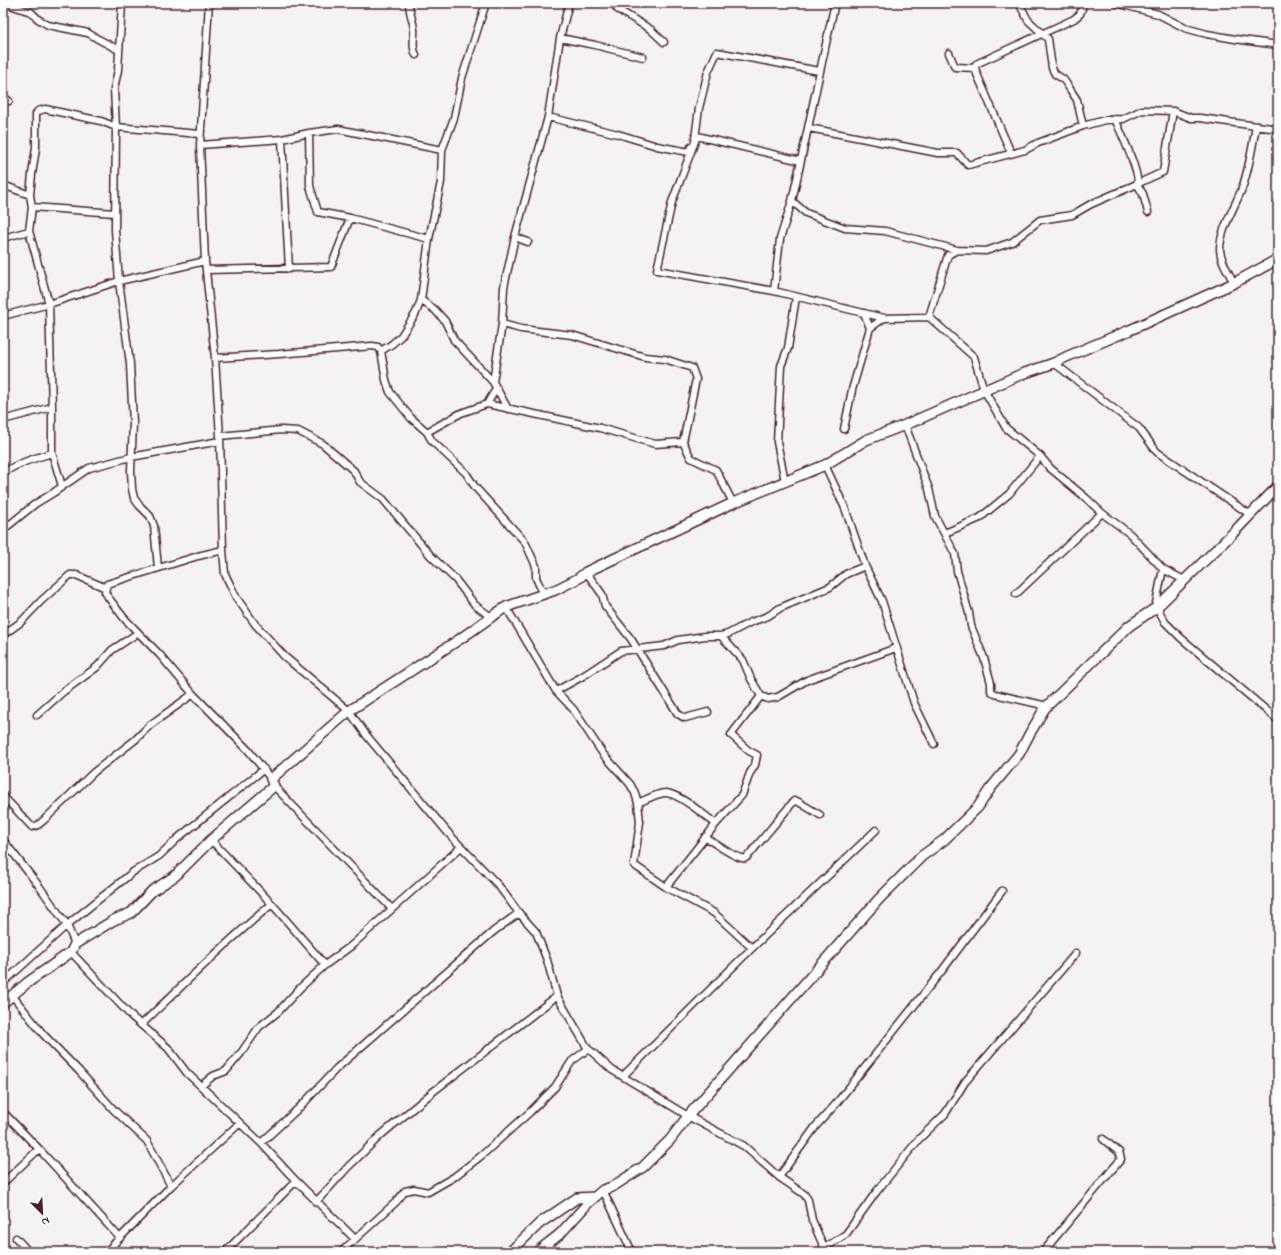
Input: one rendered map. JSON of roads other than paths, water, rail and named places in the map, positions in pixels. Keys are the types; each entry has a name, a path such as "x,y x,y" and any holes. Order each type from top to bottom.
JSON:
{"street":[{"path":"4,3 31,12 38,19 48,25 88,33 119,50"},
{"path":"122,3 118,70 114,89 116,127 115,230 119,281 130,364 133,423 131,471 134,498 150,516 154,526 158,568"},
{"path":"209,3 200,145 205,260 215,358 220,438 225,574 236,597 255,624 285,657 349,711 367,736 449,834 498,885 519,913 536,932 547,960 557,996 588,1049 612,1070 688,1116 744,1146 779,1177 804,1194 808,1200 812,1220 825,1251 846,1234 919,1139 945,1114 965,1082 1076,953"},
{"path":"409,3 409,13 414,31 413,44 416,55"},
{"path":"381,351 401,336 416,313 421,300 429,239 441,182 442,150 454,118 462,78 485,6 484,3"},
{"path":"493,382 502,324 504,288 515,238 548,117 560,38 569,3"},
{"path":"614,3 617,9 650,29 664,42"},
{"path":"774,291 780,239 792,201 835,3"},
{"path":"1020,3 1028,20 1048,39 1050,44 1052,68 1055,74 1063,79 1077,100 1083,126"},
{"path":"1011,153 977,74 976,64 1074,19 1080,14 1084,3"},
{"path":"1116,3 1158,14 1185,28 1207,34 1278,45"},
{"path":"560,38 596,45 643,57"},
{"path":"548,117 618,134 657,146 689,152 696,136 699,108 708,72 717,52 819,72"},
{"path":"949,53 956,68 976,68"},
{"path":"3,98 9,101"},
{"path":"62,486 52,453 49,304 29,231 32,207 30,195 36,148 36,114 38,111 45,109 101,121 116,127 200,134"},
{"path":"809,128 938,153 957,153 968,165 1025,150 1038,143 1083,126 1095,122 1122,118 1142,110 1173,111 1191,118 1278,129"},
{"path":"792,201 806,213 845,228 885,231 957,250 986,251 1012,242 1040,220 1072,215 1091,204 1163,172 1173,111"},
{"path":"1115,119 1129,152 1148,212"},
{"path":"1234,283 1221,254 1221,242 1229,217 1241,191 1250,159 1256,126"},
{"path":"200,145 282,139 338,129 442,150"},
{"path":"309,133 310,186 318,212 350,218 429,239"},
{"path":"801,161 697,136 672,202 657,270 774,291 884,318 929,317 974,357 984,390 1006,428 1040,456 1050,468 1102,513 1130,534 1163,569 1184,580"},
{"path":"282,139 289,269"},
{"path":"3,185 30,195"},
{"path":"32,207 115,213"},
{"path":"206,270 331,267 350,218"},
{"path":"3,238 29,231"},
{"path":"515,238 528,242"},
{"path":"929,317 948,255 957,250"},
{"path":"3,1002 73,948 114,920 132,913 152,891 175,876 272,782 349,711 506,608 544,595 579,578 586,572 733,503 825,465 866,440 905,425 1022,374 1054,363 1130,330 1234,283 1278,259"},
{"path":"3,316 49,304 119,281 205,260"},
{"path":"785,481 777,442 779,396 781,366 788,348 796,297"},
{"path":"421,300 435,310 445,321 454,340 493,382 508,409"},
{"path":"844,429 852,390 870,328 864,313"},
{"path":"870,328 884,318"},
{"path":"502,324 521,329 572,335 645,357 666,359 692,368 696,379 683,442 691,458 716,470 733,503"},
{"path":"215,358 372,346 378,347 381,351 386,380 390,392 411,418 426,432 437,446 466,473 475,487 525,542 536,566 536,578 544,595"},
{"path":"1054,363 1139,428 1157,452 1250,514"},
{"path":"488,404 496,389"},
{"path":"426,432 461,413 488,404 600,428 655,444 683,442"},
{"path":"3,420 52,407"},
{"path":"905,425 929,489 936,516 955,554 957,571 969,613 971,626 984,658 991,683 991,691 995,694 1047,706"},
{"path":"3,530 21,514 89,468 131,457 220,438 281,430 298,431 323,444 354,471 360,482 383,499 431,556 455,579 475,605 491,617"},
{"path":"3,473 19,464 52,453"},
{"path":"945,533 980,518 1010,494 1040,456"},
{"path":"825,465 845,508 865,566 882,601 914,703 934,744"},
{"path":"540,1251 560,1234 603,1190 612,1187 643,1166 670,1140 688,1116 879,899 922,856 944,840 978,807 990,789 1019,754 1047,706 1129,626 1156,607 1278,486"},
{"path":"1016,594 1102,513"},
{"path":"106,588 108,584 198,556 223,550"},
{"path":"556,691 583,676 621,651 664,646 678,640 705,636 721,636 768,616 780,608 830,587 846,574 865,566"},
{"path":"1163,569 1156,607 1165,622 1181,638 1278,720"},
{"path":"586,572 602,594 605,606 638,650 678,714 685,718 708,712"},
{"path":"3,635 21,622 41,601 70,575 76,575 106,588"},
{"path":"106,588 108,597 138,633 160,655 193,694 249,751 272,782 391,908"},
{"path":"506,608 556,691 573,709 603,754 630,784 635,793 638,803 640,822 634,865 666,887 714,913 752,948"},
{"path":"37,715 64,690 97,667 112,650 138,633"},
{"path":"721,636 743,660 751,679 761,696 768,699 778,697 807,680 896,648"},
{"path":"3,796 26,822 34,827 44,820 94,772 135,740 150,725 193,694"},
{"path":"666,887 705,837 742,795 750,773 755,766 757,755 731,735 761,696"},
{"path":"4,982 67,926 133,872 159,856 178,838 264,770"},
{"path":"638,803 664,793 672,794 695,808 716,824"},
{"path":"705,837 727,851 744,858 758,845 794,801 797,801 820,814"},
{"path":"623,1076 752,948 876,830"},
{"path":"3,840 40,886 67,926 73,948 141,1025 168,1048 186,1072 262,1143 316,1202 355,1239"},
{"path":"211,840 272,904 325,965"},
{"path":"202,1086 213,1076 226,1071 241,1053 259,1027 278,1012 300,988 325,965 352,946 391,908 461,847"},
{"path":"779,1177 816,1126 835,1105 941,972 1002,890"},
{"path":"141,1025 208,960 247,924 272,904"},
{"path":"262,1143 302,1105 337,1068 494,931 519,913"},
{"path":"3,973 4,982"},
{"path":"12,996 43,1034 114,1110 147,1141 171,1186"},
{"path":"316,1202 349,1166 381,1136 434,1091 557,996"},
{"path":"341,1252 396,1202 405,1191 414,1189 428,1192 454,1177 481,1156 530,1112 555,1087 572,1060 588,1049"},
{"path":"3,1112 39,1149 120,1238"},
{"path":"106,1252 171,1186 240,1123"},
{"path":"1043,1252 1121,1159 1120,1152 1103,1139"},
{"path":"3,1183 39,1149"},
{"path":"225,1252 296,1181"},
{"path":"603,1190 632,1252"},
{"path":"510,1252 540,1223 577,1198 595,1197"},
{"path":"16,1238 29,1252"}]}
